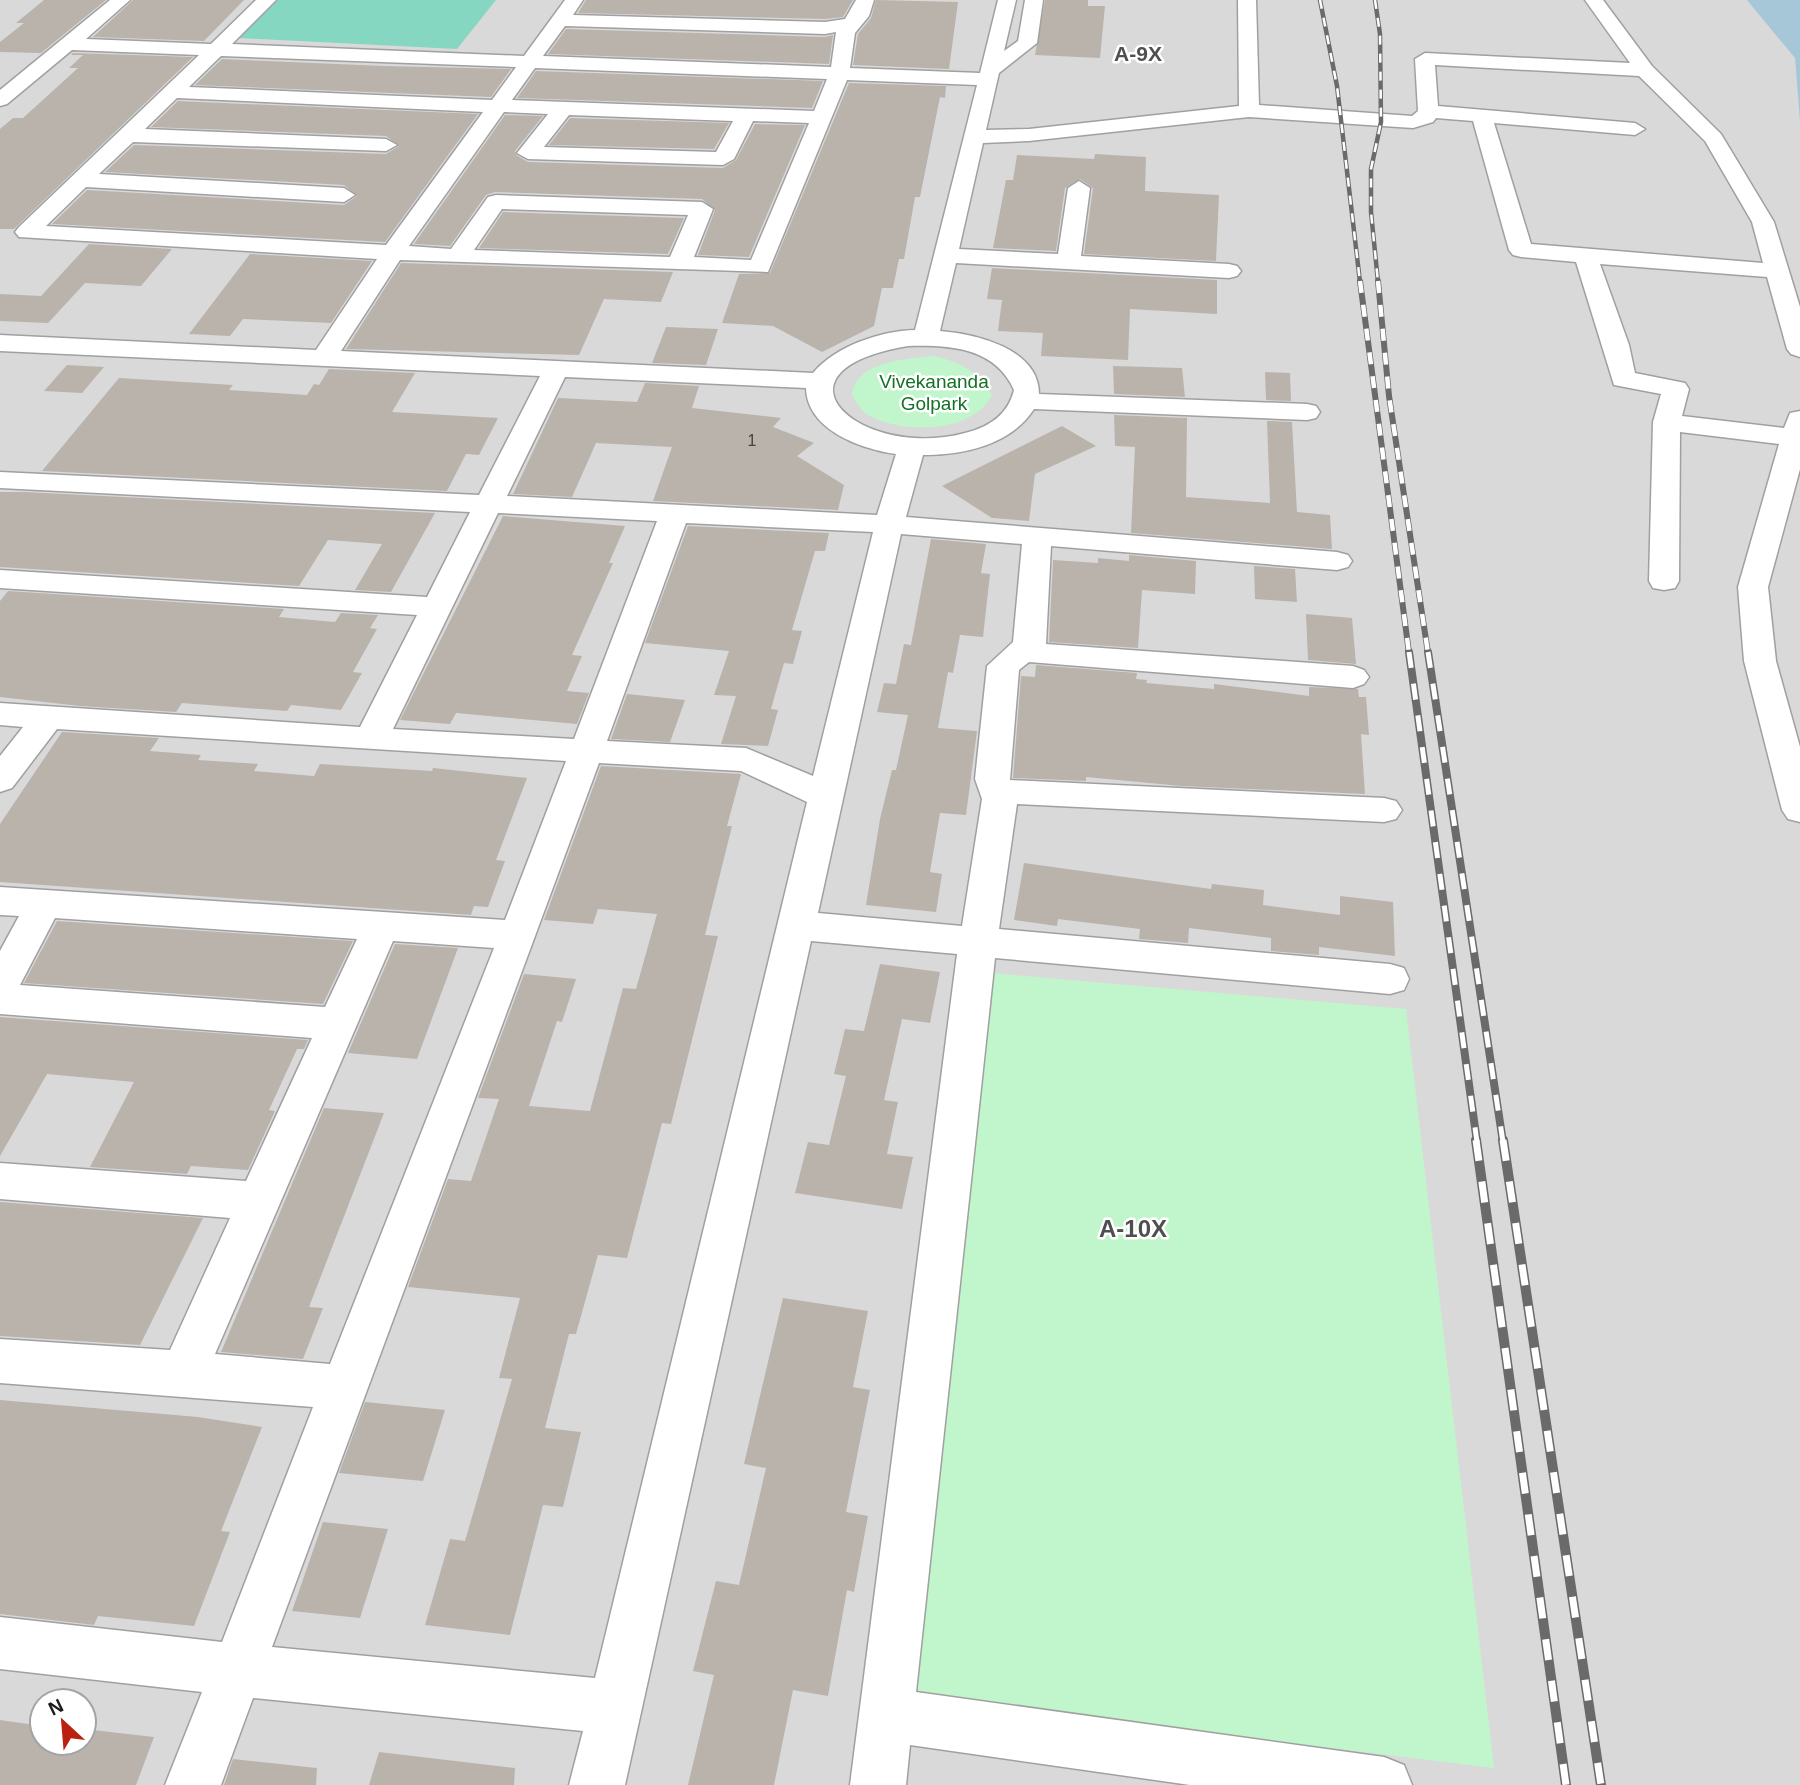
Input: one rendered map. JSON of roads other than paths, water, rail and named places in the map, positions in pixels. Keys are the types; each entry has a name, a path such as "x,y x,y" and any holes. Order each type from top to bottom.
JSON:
{"street":[{"path":"0,100 9,84 67,44 121,0"},
{"path":"27,232 267,0"},
{"path":"324,358 393,252 495,107 534,61 574,0"},
{"path":"0,236 27,232 458,256 761,267 840,72 846,32 860,19 865,0"},
{"path":"926,337 1007,0"},
{"path":"67,44 989,75 1027,43 1034,0"},
{"path":"1247,0 1249,111"},
{"path":"1594,0 1645,71 1714,138 1763,222 1800,349"},
{"path":"561,20 825,28 852,25"},
{"path":"974,137 1029,135 1249,111 1413,122 1426,118 1428,111 1426,59 1645,71"},
{"path":"172,92 495,107 564,107 821,117"},
{"path":"458,256 528,153 564,107"},
{"path":"1428,111 1635,129"},
{"path":"528,153 723,159 746,115"},
{"path":"1482,116 1521,250 1778,271"},
{"path":"128,135 386,145"},
{"path":"81,180 344,195"},
{"path":"1069,260 1079,188"},
{"path":"496,202 702,209 679,264"},
{"path":"946,255 1229,271"},
{"path":"1586,256 1616,345 1623,379 1676,389 1667,422 1664,581"},
{"path":"926,337 980,346 1008,361 1024,380 1026,401 1013,420 987,436 951,445 912,447 871,439 839,424 822,403 822,381 835,363 859,349 891,340 926,337"},
{"path":"0,343 822,381"},
{"path":"371,739 491,504 556,369"},
{"path":"1026,401 1307,412"},
{"path":"1667,422 1797,428 1753,587 1760,661 1800,810"},
{"path":"597,1785 889,524 912,447"},
{"path":"0,480 889,524 1337,561"},
{"path":"193,1785 518,934 675,513"},
{"path":"878,1785 978,941 999,799 992,779 1003,666 1028,646 1037,537"},
{"path":"0,579 438,607"},
{"path":"1028,646 1038,654 1353,677"},
{"path":"0,714 371,739 746,760 826,796"},
{"path":"0,780 48,717"},
{"path":"999,799 1013,792 1384,810"},
{"path":"0,901 518,934"},
{"path":"0,987 44,904"},
{"path":"183,1373 381,926"},
{"path":"796,926 1390,979"},
{"path":"0,999 337,1024"},
{"path":"0,1181 259,1201"},
{"path":"0,1361 183,1373 345,1388"},
{"path":"0,1643 237,1670 615,1707"},
{"path":"887,1715 1384,1785"}],"water":[{"path":"1747,0 1800,0 1800,121 1795,58"}],"railway":[{"path":"1320,0 1337,86 1360,282"},
{"path":"1375,0 1380,34 1381,122 1371,169 1371,212 1378,282"},
{"path":"1360,281 1409,653"},
{"path":"1378,281 1389,396 1428,653"},
{"path":"1409,652 1477,1142"},
{"path":"1428,652 1503,1142"},
{"path":"1476,1140 1566,1785"},
{"path":"1503,1140 1601,1785"}],"district":[{"name":"A-9X","path":"1138,53"},
{"name":"A-10X","path":"1133,1228"}],"park label":[{"name":"Vivekananda Golpark","path":"934,392"}]}
